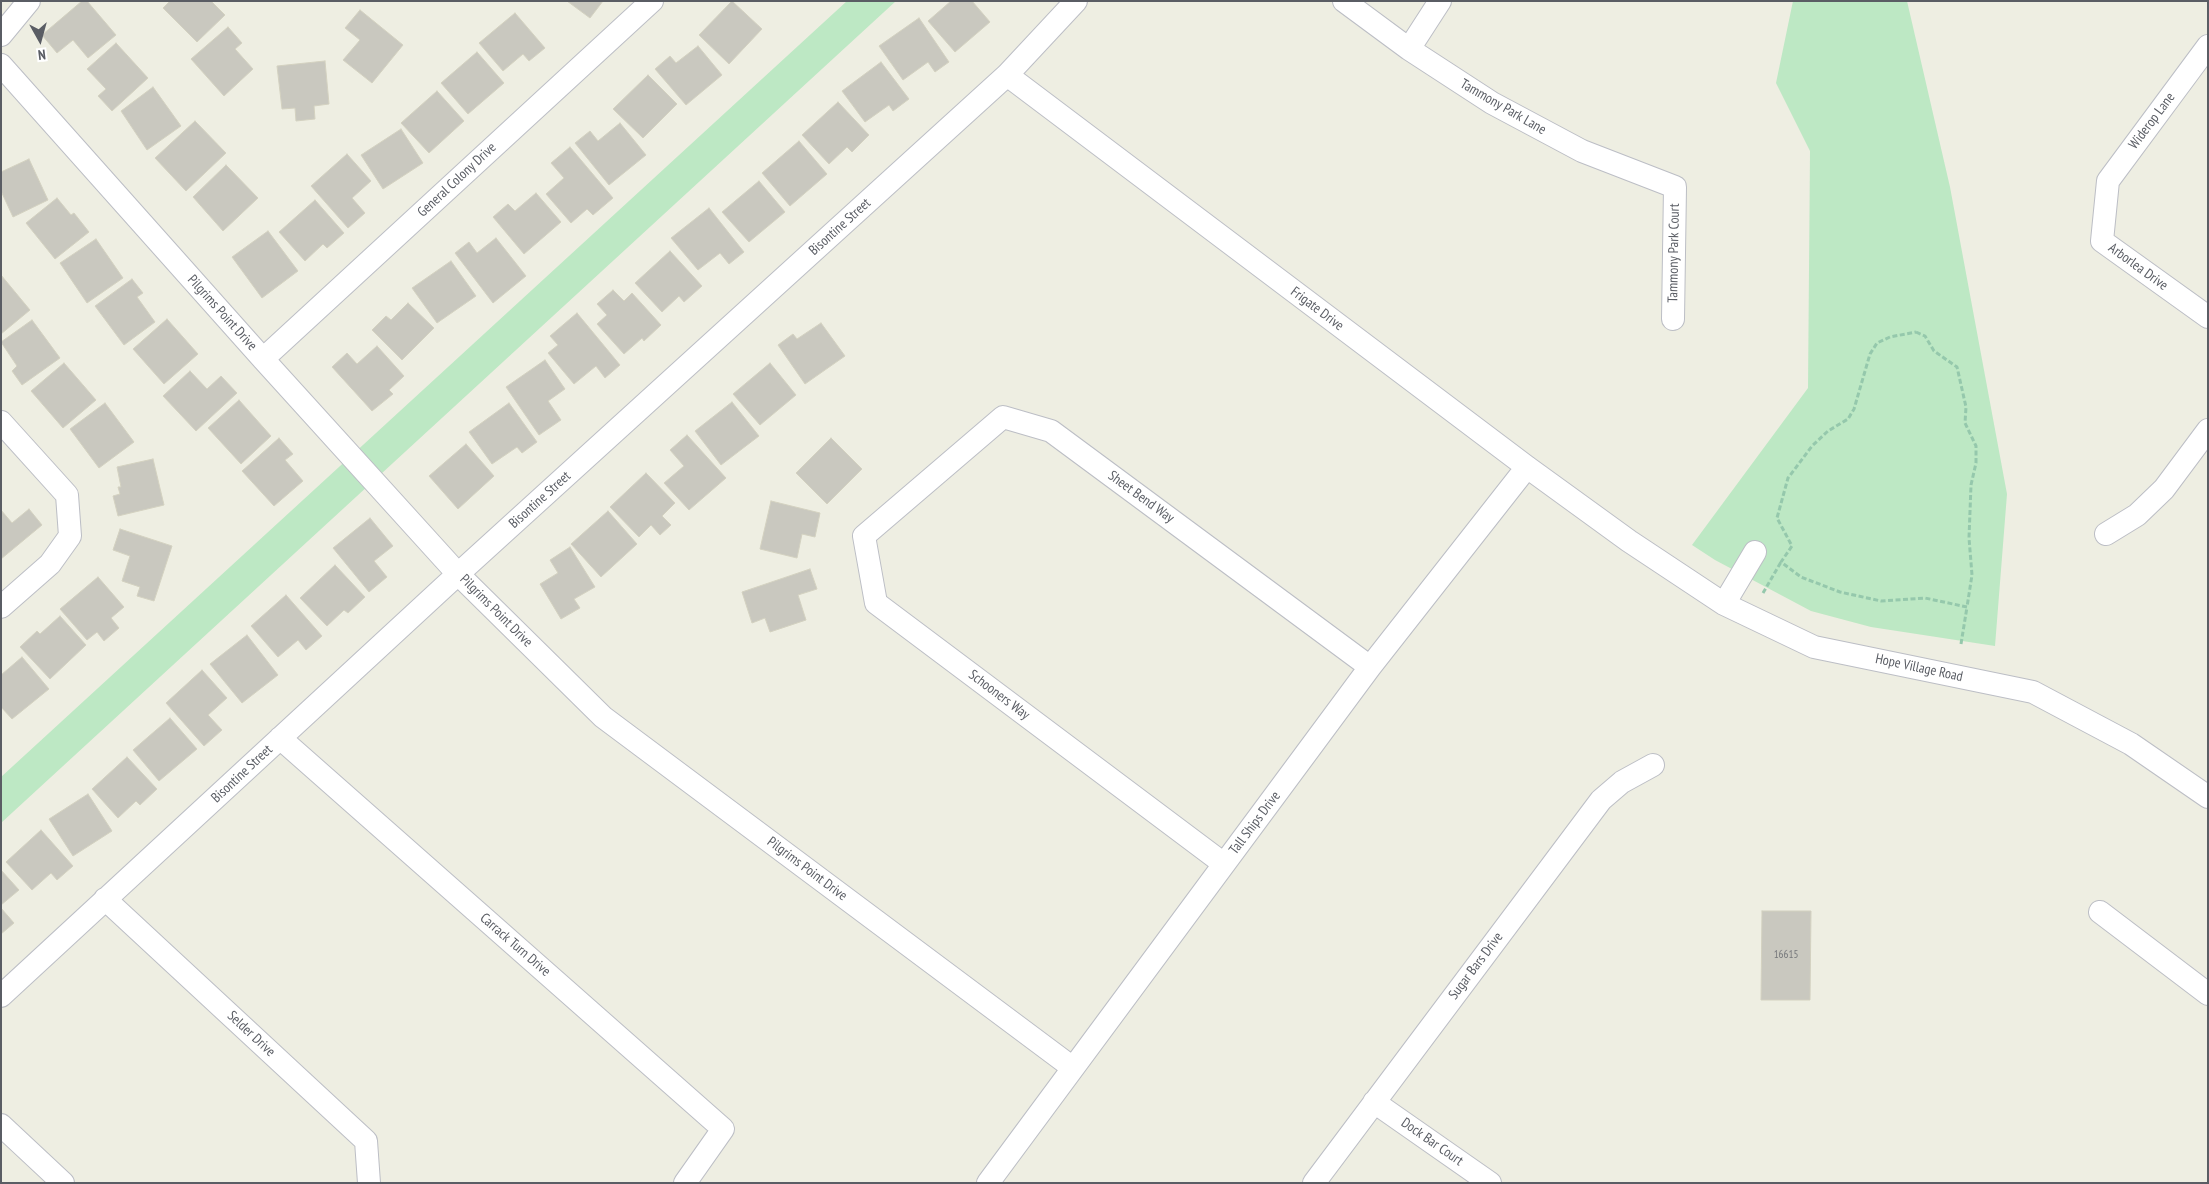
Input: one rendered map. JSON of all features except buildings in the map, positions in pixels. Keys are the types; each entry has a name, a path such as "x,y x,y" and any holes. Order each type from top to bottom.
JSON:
{"street":[{"path":"1,35 29,1"},
{"name":"General Colony Drive","path":"263,359 652,1"},
{"name":"Bisontine Street","path":"1,996 458,574 1007,75 1076,1"},
{"name":"Tammony Park Lane","path":"1344,1 1409,49 1492,103 1582,151 1674,187"},
{"path":"1409,49 1440,1"},
{"name":"Widerop Lane","path":"2106,199 2108,181 2208,46"},
{"name":"Pilgrims Point Drive","path":"1,65 458,574 603,717 1073,1068"},
{"name":"Frigate Drive","path":"1007,75 1628,541"},
{"name":"Tammony Park Court","path":"1673,319 1674,187"},
{"name":"Arborlea Drive","path":"2106,199 2102,241 2208,317"},
{"name":"Sheet Bend Way","path":"909,497 1003,417 1051,431 1370,667"},
{"path":"1,422 67,495 70,536 50,564 1,606"},
{"path":"2106,534 2137,516 2164,489 2208,430"},
{"name":"Tall Ships Drive","path":"988,1183 1370,667 1527,467"},
{"name":"Schooners Way","path":"909,497 864,536 876,603 1224,864"},
{"name":"Hope Village Road","path":"1628,541 1724,604 1814,646 2033,692 2131,744 2208,797"},
{"path":"1724,604 1754,552"},
{"name":"Carrack Turn Drive","path":"280,738 723,1129 685,1183"},
{"name":"Sugar Bars Drive","path":"1314,1183 1601,800 1622,782 1652,765"},
{"name":"Selder Drive","path":"105,899 366,1141 369,1183"},
{"path":"2100,912 2208,994"},
{"name":"Dock Bar Court","path":"1374,1102 1490,1183"},
{"path":"1,1125 63,1183"}],"path":[{"path":"1763,593 1792,546 1777,518 1788,478 1812,446 1828,431 1848,419 1854,409 1870,354 1877,343 1916,332 1925,336 1934,351 1957,367 1966,407 1965,423 1976,446 1976,463 1971,485 1969,538 1972,575 1961,644"},
{"path":"1781,562 1802,578 1840,592 1881,601 1925,598 1967,607"}],"green space":[{"path":"847,1 896,1 1,823 1,777"},
{"path":"1793,1 1907,1 1950,187 2007,494 1995,646 1871,627 1811,611 1715,560 1692,545 1808,388 1810,151 1776,83"}]}
